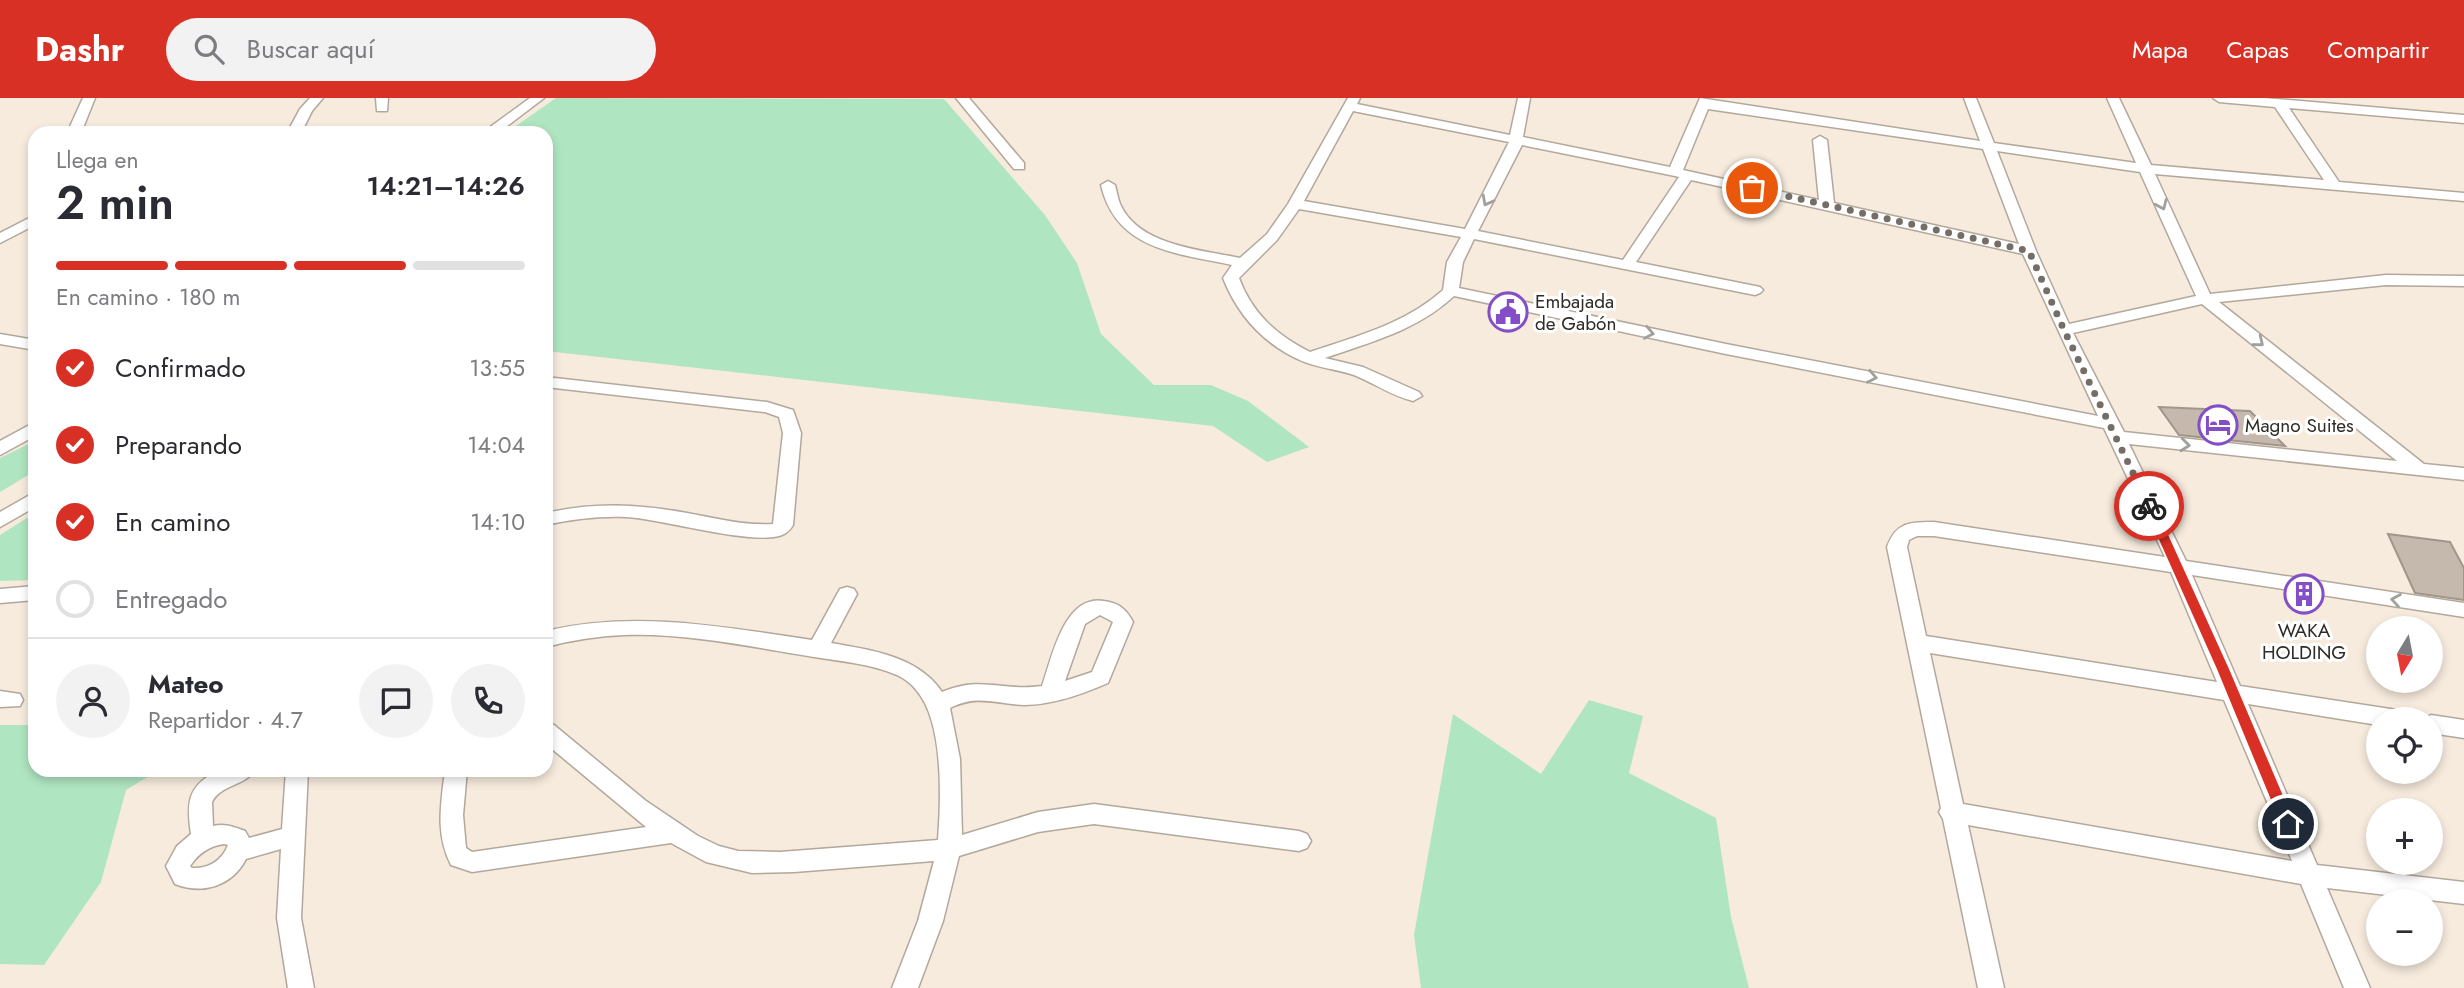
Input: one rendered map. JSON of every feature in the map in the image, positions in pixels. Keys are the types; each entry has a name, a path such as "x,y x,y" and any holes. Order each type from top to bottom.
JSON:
{"street":[{"path":"77,126 89,98"},
{"path":"298,126 306,109 317,98"},
{"path":"499,126 538,98"},
{"path":"962,98 1020,166"},
{"path":"1308,358 1415,321 1436,308 1451,291 1455,262 1514,150 1524,98"},
{"path":"1970,98 2029,251 2064,330 2179,567 2357,988"},
{"path":"2113,98 2205,299 2418,469"},
{"path":"2219,98 2464,119"},
{"path":"1626,266 1682,173 1705,101 2146,170 2464,197"},
{"path":"1413,396 1350,368 1308,358 1275,340 1258,326 1239,298 1231,278 1232,273 1272,237 1295,204 1352,102 1514,140 1682,173 2029,251"},
{"path":"2280,104 2334,185"},
{"path":"1820,140 1827,205"},
{"path":"1108,185 1109,198 1114,207 1125,223 1143,236 1243,263"},
{"path":"1295,204 1469,234 1755,290"},
{"path":"4,234 28,222"},
{"path":"4,234 28,236"},
{"path":"2064,330 2205,299 2386,280 2464,281"},
{"path":"1451,291 2114,430 2464,474"},
{"path":"0,340 28,344"},
{"path":"553,383 768,407 788,414 792,433 784,525 778,530 754,531 616,509 592,510 553,518"},
{"path":"0,449 28,432"},
{"path":"0,521 28,503"},
{"path":"1991,988 1951,812 1919,643 1897,547 1901,536 1914,529 1934,529 2464,610"},
{"path":"0,596 28,594"},
{"path":"817,650 847,594"},
{"path":"553,637 583,631 632,628 696,631 879,662 914,674 930,691 941,711 950,771 949,849 930,929 905,988"},
{"path":"1919,643 2366,714"},
{"path":"937,704 963,693 976,691 1011,696 1034,696 1051,691"},
{"path":"2443,726 2464,729"},
{"path":"553,737 672,833 713,854 738,861 813,860 949,849 1064,814 1094,814 1299,842"},
{"path":"204,839 198,806 201,796 230,777"},
{"path":"297,777 289,918 301,988"},
{"path":"456,777 453,850 459,858 472,862 672,833"},
{"path":"1951,812 2309,875 2464,893"},
{"path":"239,851 237,838 224,834 204,839 181,859 178,866 184,877 190,880 210,877 229,866 239,851 295,835"}],"green space":[{"path":"556,98 944,99 1045,215 1077,263 1101,334 1154,385 1211,385 1248,401 1309,447 1267,462 1213,426 553,352 553,126 516,126"},
{"path":"28,444 28,475 0,492 0,458"},
{"path":"28,517 28,580 0,581 0,535"},
{"path":"1589,700 1643,716 1629,773 1716,818 1731,917 1749,988 1421,988 1414,935 1453,714 1541,774"},
{"path":"0,725 28,725 28,777 147,777 126,790 101,882 44,965 0,964"}],"building":[{"name":"Magno Suites","path":"2159,407 2250,411 2285,446 2179,435"},
{"path":"2388,534 2450,542 2464,568 2464,600 2415,593"}],"way so far":[{"path":"1752,188 2029,251 2149,506"}],"place":[{"name":"Embajada de Gabón","path":"1508,312"},
{"name":"Magno Suites","path":"2218,425"},
{"name":"WAKA HOLDING","path":"2304,594"}],"route":[{"path":"2149,506 2179,567 2288,824"}]}
